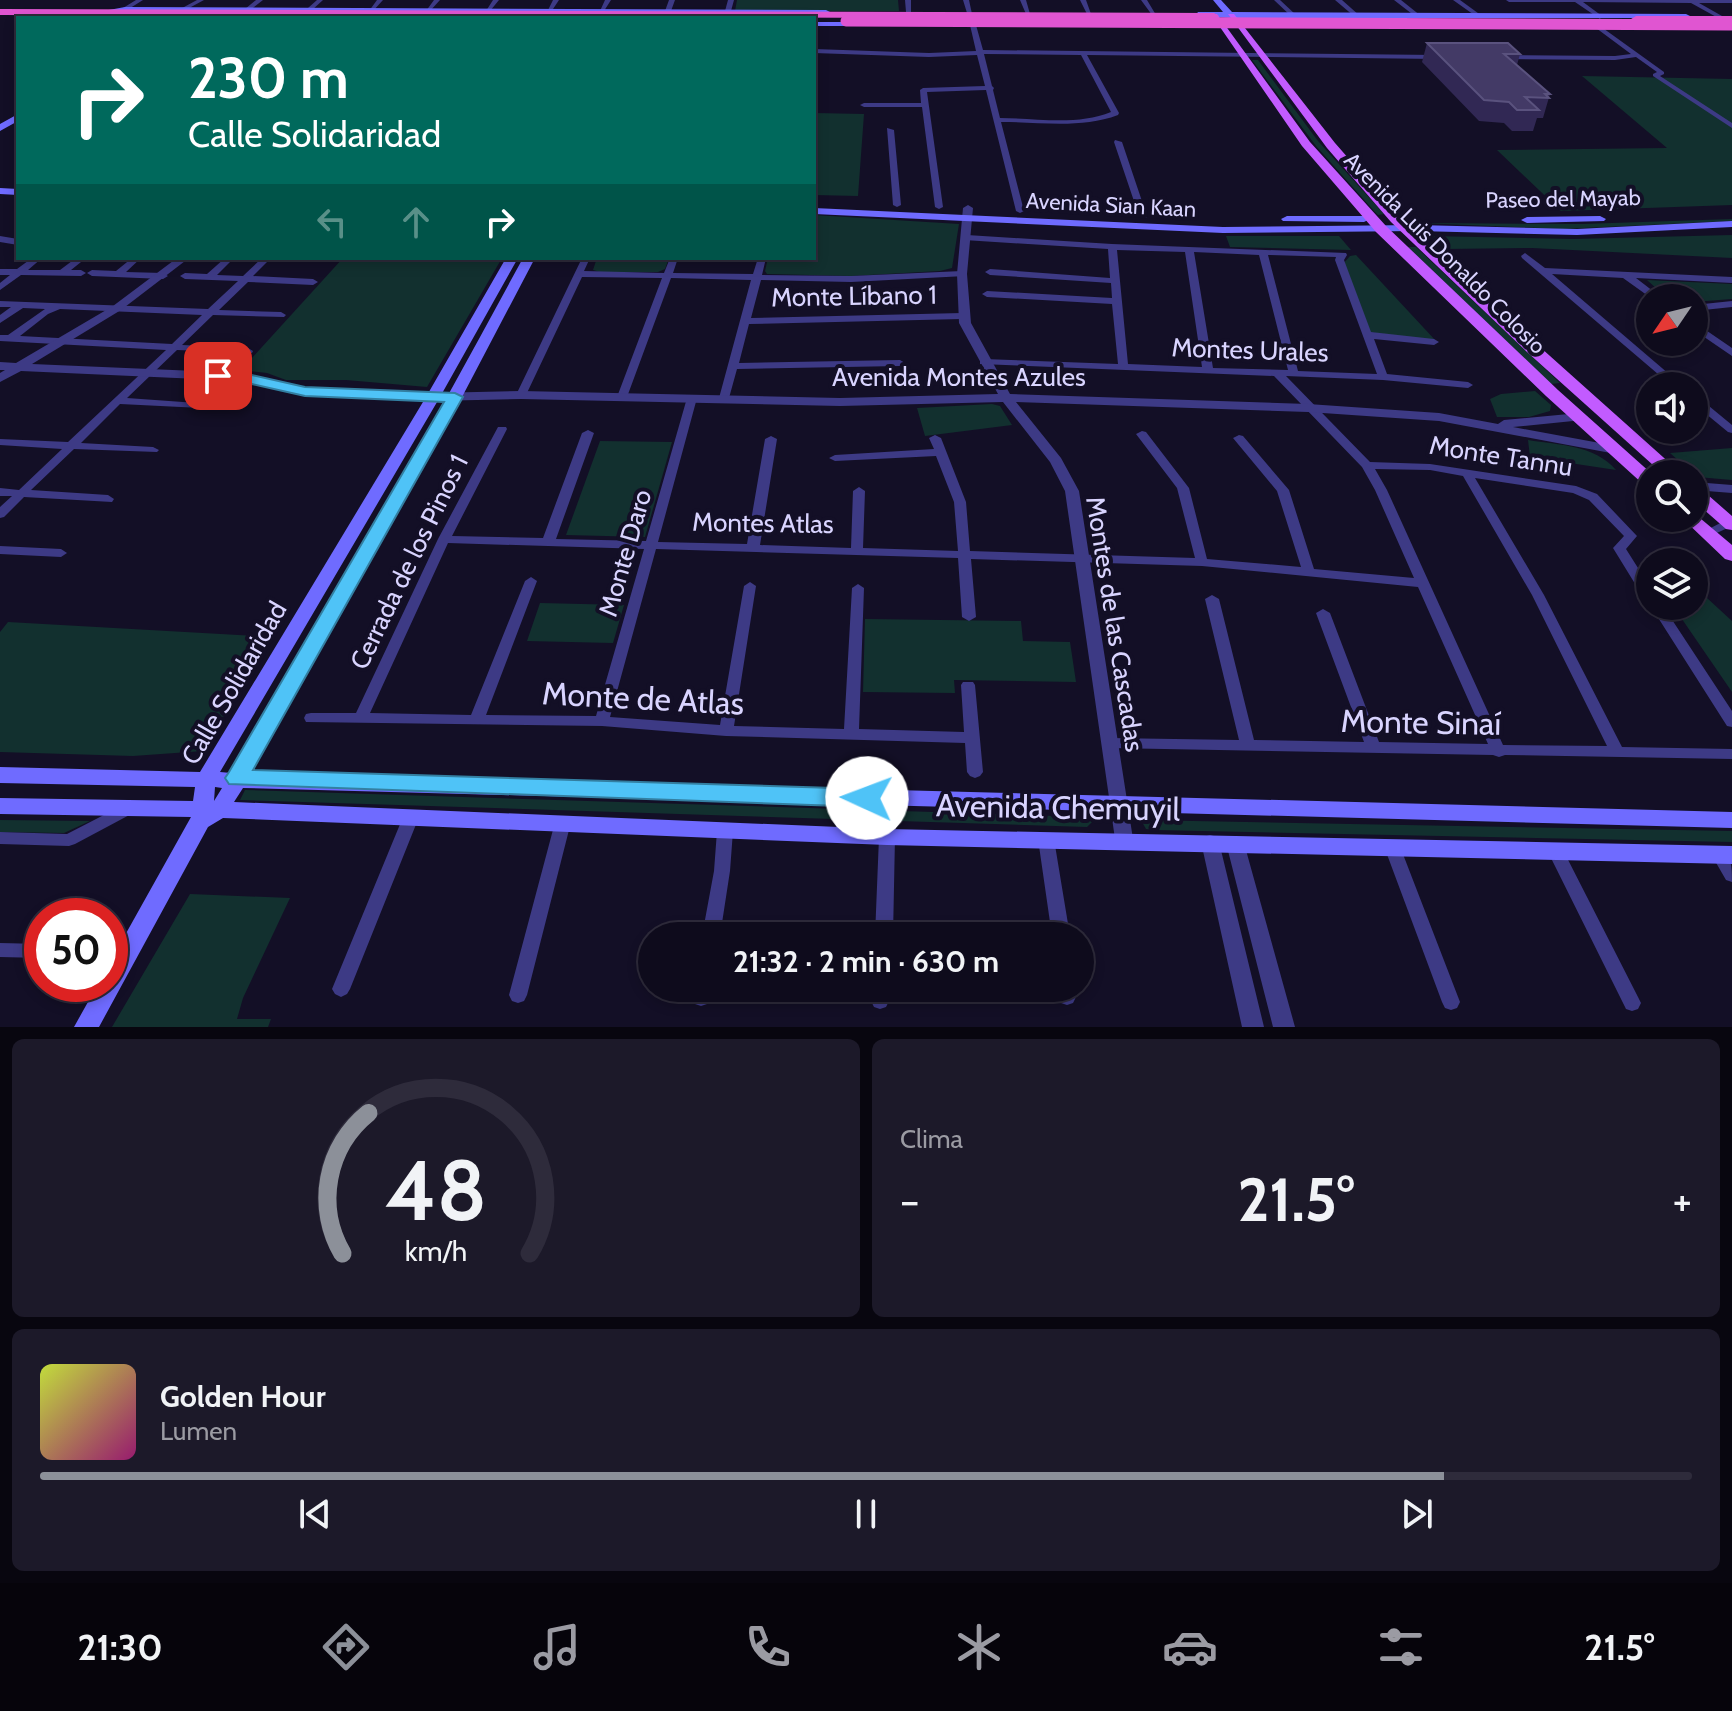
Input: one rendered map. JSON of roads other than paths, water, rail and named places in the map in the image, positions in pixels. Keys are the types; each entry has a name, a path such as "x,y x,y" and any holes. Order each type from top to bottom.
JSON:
{"highway":[{"path":"247,10 260,14"},
{"path":"400,10 423,12"},
{"path":"537,10 553,13"},
{"path":"0,12 1214,16"},
{"path":"816,18 1730,21"},
{"path":"816,22 846,19 1730,21"},
{"path":"1524,20 1730,21"},
{"path":"1539,20 1662,21"}],"main road":[{"name":"Avenida Luis Donaldo Colosio","path":"1200,0 1222,25 1306,144 1377,224 1552,393 1636,468"},
{"name":"Avenida Luis Donaldo Colosio","path":"1217,0 1330,144 1400,223 1480,304 1656,460"},
{"path":"96,13 125,9 182,14 247,10 400,10"},
{"path":"423,12 537,10"},
{"path":"553,13 602,10 1089,13 1154,15 1169,21 1164,25"},
{"path":"1214,16 1479,16 1539,20 1600,17 1662,21"},
{"path":"1294,16 1291,20 1306,26"},
{"path":"816,22 1598,27 1730,21"},
{"name":"Avenida Sian Kaan","path":"816,201 939,207 968,214 1020,211 1377,224"},
{"name":"Avenida Sian Kaan","path":"816,211 968,214 1223,230 1306,231 1400,223"},
{"name":"Paseo del Mayab","path":"1400,223 1732,215"},
{"path":"1298,219 1306,231"},
{"name":"Paseo del Mayab","path":"1400,223 1577,232 1732,224"},
{"name":"Calle Solidaridad","path":"207,814 206,779 511,260"},
{"name":"Calle Solidaridad","path":"207,814 237,778 455,397 528,260"},
{"path":"1552,393 1575,390"},
{"path":"1579,417 1620,430"},
{"path":"1708,504 1731,523"},
{"path":"1708,533 1732,555"},
{"name":"Avenida Chemuyil","path":"0,775 237,778 1119,806 1732,820"},
{"name":"Avenida Chemuyil","path":"0,806 130,807 207,814 411,817 562,826 887,837 1124,839 1393,849 1726,854"},
{"path":"128,939 207,814"},
{"path":"86,1027 97,1002"}],"street":[{"path":"125,9 140,0"},
{"path":"182,14 201,0"},
{"path":"247,10 260,0"},
{"path":"310,9 320,0"},
{"path":"371,10 380,0"},
{"path":"423,12 437,0"},
{"path":"488,10 496,0"},
{"path":"553,13 556,0"},
{"path":"602,10 608,0"},
{"path":"668,11 672,0"},
{"path":"728,11 731,0"},
{"path":"908,0 909,12"},
{"path":"966,0 970,13"},
{"path":"1023,0 1028,13"},
{"path":"1083,0 1089,13"},
{"path":"1144,0 1154,15"},
{"path":"1277,0 1294,16"},
{"path":"1338,0 1357,16"},
{"path":"1397,0 1418,16"},
{"path":"1456,0 1479,16"},
{"path":"1512,0 1732,1"},
{"path":"1512,0 1539,20"},
{"path":"1576,0 1600,17"},
{"path":"1631,0 1662,21"},
{"path":"1692,0 1730,21"},
{"path":"973,25 1020,211"},
{"path":"1598,27 1662,73 1655,75 1732,126"},
{"path":"1404,50 1410,57"},
{"path":"816,51 1084,55 1449,50"},
{"path":"1493,51 1604,50 1637,55"},
{"path":"1259,52 1441,57"},
{"path":"998,120 1107,118 1115,113 1084,55"},
{"path":"1502,57 1615,58 1637,55"},
{"path":"939,207 923,90 991,88"},
{"path":"864,105 923,105"},
{"path":"890,130 897,205"},
{"path":"1118,142 1143,216"},
{"name":"Montes de las Cascadas","path":"968,214 962,274 962,316 1006,398 1056,461 1072,491 1124,839"},
{"path":"967,238 1263,252 1294,374"},
{"path":"0,248 9,241"},
{"path":"1112,247 1123,368"},
{"path":"1189,250 1208,371"},
{"name":"Montes Urales","path":"984,362 1383,377 1339,260 1343,255 1263,252"},
{"path":"1525,256 1661,372"},
{"path":"0,287 35,260"},
{"path":"63,272 79,260"},
{"path":"118,274 135,260"},
{"path":"0,378 117,308 182,260"},
{"path":"208,278 228,260"},
{"path":"0,514 265,260"},
{"path":"521,395 585,260"},
{"path":"622,397 673,260"},
{"path":"724,398 762,260"},
{"path":"1542,271 1732,280"},
{"path":"0,272 163,276"},
{"path":"990,272 1115,281"},
{"path":"579,274 851,279 962,274"},
{"path":"1624,274 1638,284"},
{"path":"185,276 313,282"},
{"path":"987,294 1117,301"},
{"path":"0,304 281,315"},
{"path":"0,320 22,304"},
{"path":"1708,307 1732,304"},
{"path":"5,338 59,306"},
{"name":"Monte Líbano 1","path":"746,321 962,316"},
{"path":"1367,335 1434,342"},
{"path":"1708,335 1732,353"},
{"path":"5,338 248,351"},
{"path":"735,366 900,363"},
{"name":"Avenida Montes Azules","path":"0,366 243,377 305,392 433,397 521,395 840,402 1006,398 1308,408 1439,417 1616,450"},
{"path":"1277,373 1367,465 1499,752"},
{"path":"1383,377 1468,385"},
{"name":"Monte Daro","path":"602,721 692,398"},
{"path":"116,401 197,406"},
{"path":"1708,410 1732,430"},
{"name":"Avenida Montes Azules","path":"1484,425 1579,417"},
{"name":"Cerrada de los Pinos 1","path":"361,717 444,539 502,429"},
{"path":"549,540 588,433"},
{"path":"1142,434 1183,488 1202,562"},
{"path":"935,438 960,502 969,617"},
{"path":"1239,438 1283,490 1309,572"},
{"path":"753,547 771,439"},
{"path":"0,442 153,450"},
{"path":"835,458 940,452"},
{"name":"Monte Tannu","path":"1367,465 1430,467 1576,490 1593,497 1631,536 1619,548 1636,575"},
{"path":"1467,473 1538,595 1618,753"},
{"path":"1708,487 1732,489"},
{"path":"857,549 859,491"},
{"path":"0,492 108,499"},
{"path":"1708,533 1731,523"},
{"name":"Montes Atlas","path":"444,539 1082,558"},
{"path":"0,550 61,553"},
{"path":"1082,558 1202,562 1423,583"},
{"path":"477,718 531,581"},
{"path":"726,731 750,586"},
{"path":"851,735 858,588"},
{"path":"1212,599 1248,746"},
{"path":"1323,613 1374,749"},
{"path":"1665,620 1732,722"},
{"path":"968,685 975,772"},
{"name":"Monte de Atlas","path":"311,718 602,721 726,731 972,738"},
{"name":"Monte Sinaí","path":"1110,743 1732,754"},
{"path":"0,838 69,840 130,807"},
{"path":"341,989 411,817"},
{"path":"518,995 562,826"},
{"path":"713,922 725,831"},
{"path":"884,922 887,837"},
{"path":"1046,839 1059,922"},
{"path":"1210,842 1253,1027"},
{"path":"1235,843 1284,1027"},
{"path":"1393,849 1451,1002"},
{"path":"1556,852 1632,1003"},
{"path":"1726,854 1732,875"},
{"path":"0,950 24,951"}]}
